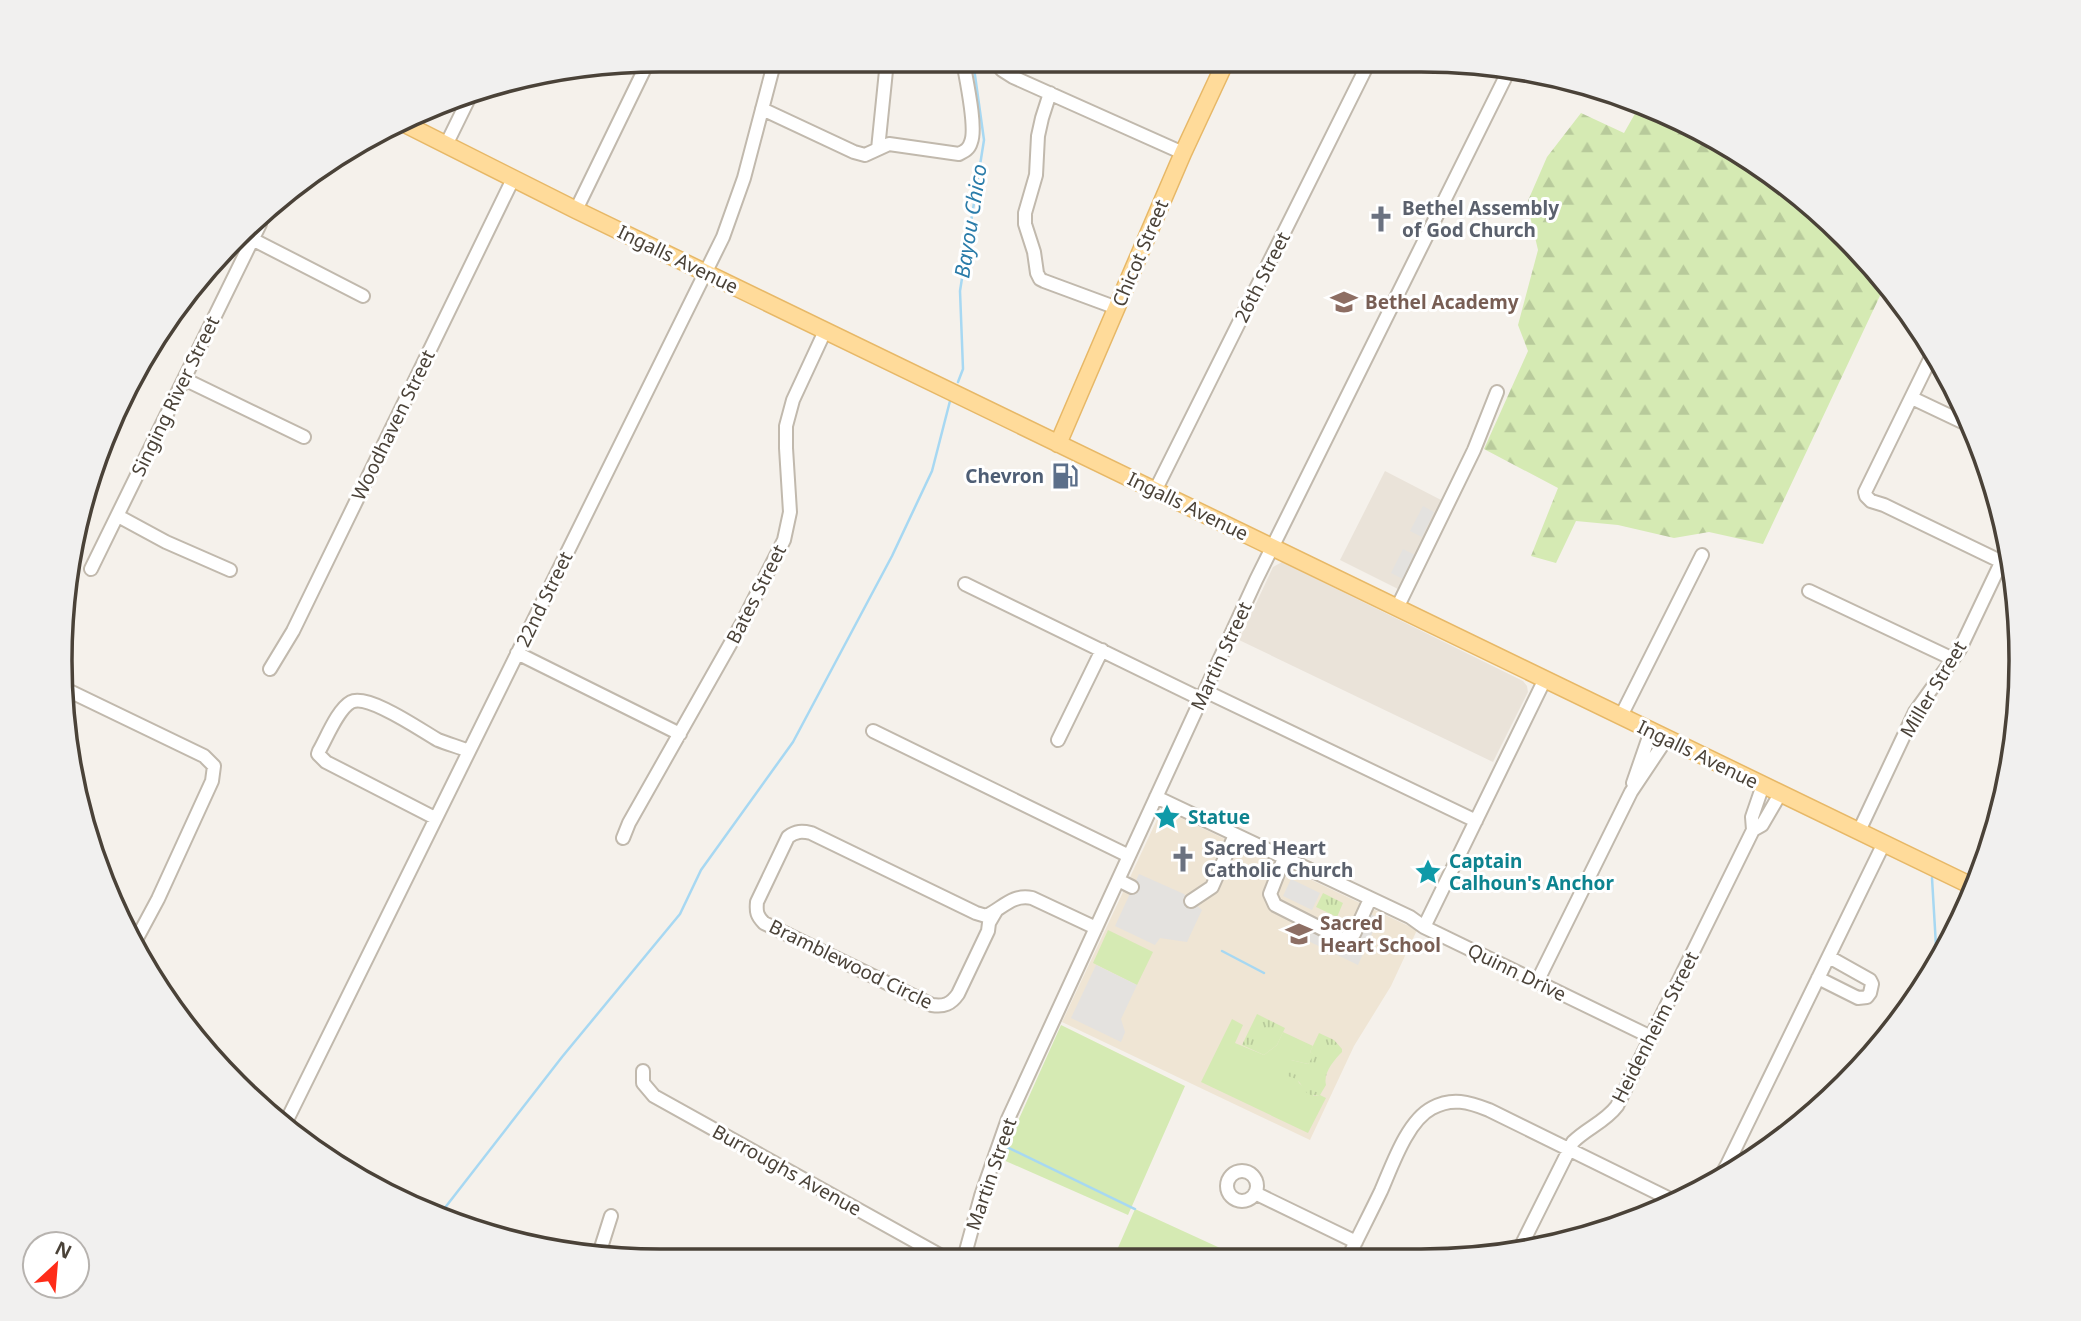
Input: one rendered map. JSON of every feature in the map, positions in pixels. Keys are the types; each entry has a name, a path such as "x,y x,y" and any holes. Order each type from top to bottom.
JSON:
{"main road":[{"name":"Chicot Street","path":"1058,444 1183,153 1221,72"},
{"name":"Ingalls Avenue","path":"411,127 576,210 1965,883"}],"street":[{"path":"576,210 643,72"},
{"name":"22nd Street","path":"289,1117 706,273 737,201 772,72"},
{"path":"878,149 886,72"},
{"path":"762,109 865,156 889,144 959,154 967,149 973,138 965,72"},
{"path":"1005,72 1183,153"},
{"name":"26th Street","path":"1155,491 1364,72"},
{"name":"Martin Street","path":"966,1249 981,1196 1008,1119 1156,797 1272,547 1505,78"},
{"path":"1050,93 1038,136 1036,175 1025,213 1025,224 1037,273 1044,281 1117,308"},
{"path":"446,145 465,105"},
{"name":"Woodhaven Street","path":"270,669 293,631 513,179"},
{"name":"Singing River Street","path":"91,569 254,234"},
{"path":"252,239 363,296"},
{"name":"Bates Street","path":"623,838 741,625 784,540 790,512 786,448 789,412 825,331"},
{"path":"1928,363 1867,488 1866,496 1871,501 2000,561"},
{"path":"184,379 304,437"},
{"path":"1397,607 1474,450 1497,392"},
{"path":"1912,398 1957,420"},
{"path":"118,516 166,542 230,570"},
{"path":"1621,716 1702,555"},
{"name":"Miller Street","path":"1858,831 1915,712 1953,659 2001,564"},
{"path":"965,584 1102,650 1476,821"},
{"path":"1809,591 1953,659"},
{"path":"1058,740 1102,650"},
{"path":"517,653 680,734"},
{"path":"1424,927 1545,679"},
{"path":"73,693 204,756 214,766 212,781 139,934"},
{"path":"435,818 326,762 318,751 346,706 356,700 363,700 441,741 469,751"},
{"path":"873,731 1129,856"},
{"path":"1630,792 1651,731"},
{"path":"1537,982 1630,792 1667,738"},
{"path":"1754,831 1752,817 1763,785"},
{"name":"Heidenheim Street","path":"1525,1240 1569,1149 1581,1134 1610,1115 1617,1106 1754,831 1762,825 1780,793"},
{"name":"Quinn Drive","path":"1156,797 1410,917 1424,927 1651,1037"},
{"name":"Bramblewood Circle","path":"802,831 976,913 990,917 988,930 958,994 954,1000 940,1006 932,1005 764,923 756,911 757,902 788,836 802,831"},
{"path":"1191,901 1212,887 1235,835"},
{"path":"1729,1162 1884,844"},
{"path":"1284,858 1270,894 1275,905 1342,939 1354,934 1370,899"},
{"path":"1118,880 1132,887"},
{"path":"990,917 1011,899 1023,896 1096,928"},
{"path":"1818,978 1858,998 1867,997 1870,993 1870,980 1829,957"},
{"name":"Burroughs Avenue","path":"643,1071 643,1083 654,1096 930,1249"},
{"path":"1352,1249 1395,1158 1417,1119 1433,1107 1445,1103 1468,1102 1489,1110 1665,1196"},
{"path":"1255,1193 1356,1242"},
{"path":"604,1246 611,1216"}],"shaded area":[{"path":"1385,471 1443,501 1400,590 1340,560"},
{"path":"1423,506 1434,512 1422,537 1410,531"},
{"path":"1403,549 1415,555 1403,579 1391,573"},
{"path":"1282,562 1523,681 1528,692 1493,762 1239,640 1273,567"},
{"path":"1162,809 1417,930 1391,986 1354,1046 1310,1140 1062,1022"},
{"path":"1139,874 1184,894 1202,910 1187,942 1160,938 1155,945 1115,926"},
{"path":"1291,879 1320,893 1312,910 1283,896"},
{"path":"1370,914 1379,918 1358,965 1304,939 1308,929 1354,948"},
{"path":"1096,965 1137,985 1121,1019 1125,1032 1121,1042 1071,1018"}],"green space":[{"path":"1581,113 1624,133 1635,113 1681,132 1748,171 1809,218 1837,244 1881,294 1763,544 1709,532 1674,538 1618,525 1576,521 1556,563 1531,556 1558,488 1484,449 1528,351 1518,325 1538,250 1527,203 1547,157"},
{"path":"1323,893 1343,903 1337,917 1316,907"},
{"path":"1108,930 1153,952 1137,985 1093,963"},
{"path":"1257,1014 1285,1028 1277,1045 1264,1055 1242,1045"},
{"path":"1232,1019 1243,1025 1235,1043 1264,1055 1277,1045 1283,1032 1313,1046 1310,1052 1315,1055 1308,1064 1291,1060 1299,1083 1314,1096 1326,1098 1308,1133 1201,1082"},
{"path":"1061,1025 1185,1086 1128,1215 1001,1159"},
{"path":"1319,1033 1334,1040 1342,1052 1330,1067 1326,1085 1320,1095 1310,1095 1297,1080 1286,1075 1291,1060 1308,1064 1314,1055 1310,1052"},
{"path":"1135,1209 1222,1249 1117,1249"}],"waterway":[{"name":"Bayou Chico","path":"958,382 963,369 960,291 984,140 975,72"},
{"path":"445,1208 562,1057 680,914 701,870 793,742 892,556 932,471 950,401"},
{"path":"1932,878 1936,944"},
{"path":"1222,951 1264,973"},
{"path":"1007,1147 1135,1209"}],"place":[{"name":"Bethel Assembly of God Church","path":"1381,219"},
{"name":"Bethel Academy","path":"1344,302"},
{"name":"Chevron","path":"1065,476"},
{"name":"Statue","path":"1167,817"},
{"name":"Sacred Heart Catholic Church","path":"1183,859"},
{"name":"Captain Calhoun's Anchor","path":"1428,872"},
{"name":"Sacred Heart School","path":"1299,934"}]}
